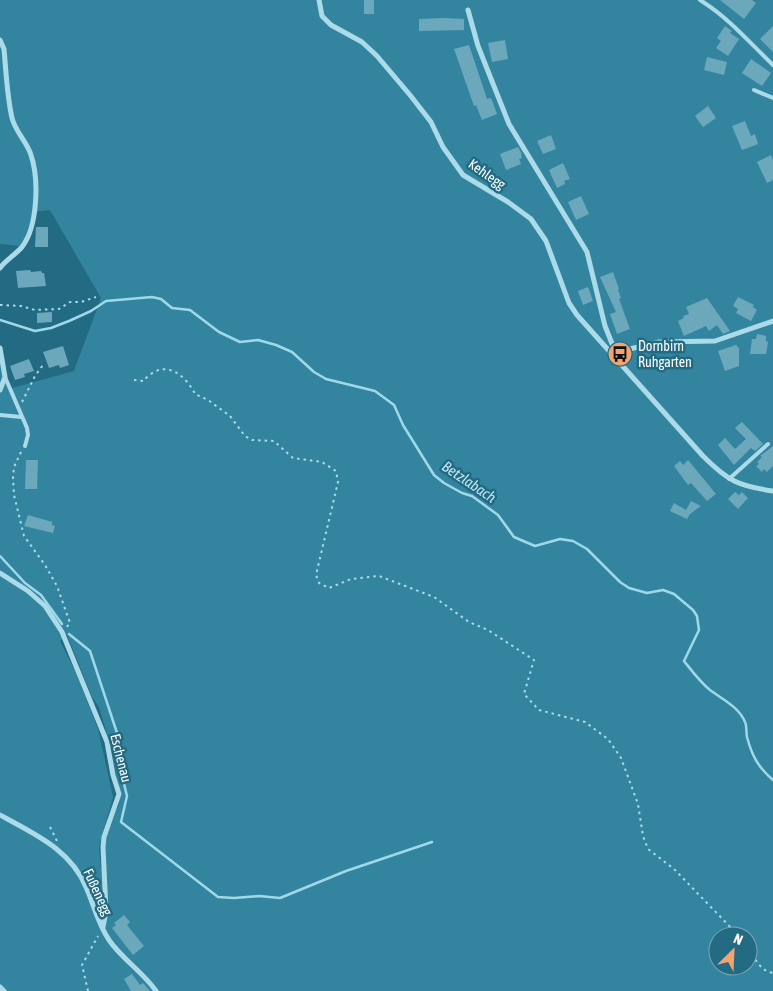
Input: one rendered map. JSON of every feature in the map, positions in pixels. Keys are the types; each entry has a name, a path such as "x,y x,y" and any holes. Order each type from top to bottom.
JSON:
{"street":[{"name":"Kehlegg","path":"319,0 322,16 331,24 362,42 377,56 410,95 431,122 443,147 463,175 508,202 531,219 546,241 569,303 577,315 613,353 703,456 729,480 747,487 773,491"},
{"name":"Kehlegg","path":"468,10 478,46 509,124 587,252 613,353"},
{"path":"0,40 4,49 12,119 31,153 36,196 26,240 21,248 0,268"},
{"path":"613,353 659,342 715,341 773,321"},
{"path":"0,348 5,377 0,390"},
{"name":"Eschenau","path":"0,573 28,591 45,606 62,632 107,742 119,794 104,836 106,911 103,927"},
{"name":"Fußenegg","path":"0,815 48,841 60,850 78,872 103,927"},
{"path":"103,927 109,940 156,991"},
{"path":"0,987 4,991"}],"lane":[{"path":"700,0 718,11 737,27 773,65"},
{"path":"754,90 773,98"},
{"path":"5,377 27,428 28,436 25,446"},
{"path":"0,415 21,417"},
{"path":"729,480 768,444"}],"path":[{"path":"0,305 12,305 35,310 59,309 70,302 81,302 96,298"},
{"path":"17,407 22,402 35,376 43,365"},
{"path":"134,380 143,382 156,371 169,370 182,376 195,394 208,400 230,416 245,436 252,440 274,441 293,458 322,462 336,471 338,482 316,575 319,583 330,588 351,579 379,576 434,598 469,622 488,630 534,660 524,694 539,710 585,722 608,740 621,758 638,804 643,836 648,849 674,869 729,926"},
{"path":"25,446 16,459 14,467 14,495 24,536 45,565 57,586 70,623 65,629"},
{"path":"88,991 82,965 103,927"},
{"path":"758,964 768,972 773,973"}],"shaded area":[{"path":"0,0 773,0 773,991 0,991 0,351 9,389 74,371 101,298 50,210 33,212 25,239 20,246 0,244","holes":["67,635 92,697 99,707 109,740 120,792 119,804 105,840 105,861 101,869 99,847 113,797 98,729 75,671 60,641"]}],"building":[{"path":"364,0 374,0 374,14 364,14"},
{"path":"720,0 752,0 756,3 744,19"},
{"path":"419,19 464,19 464,30 419,31"},
{"path":"725,26 732,31 730,33 739,39 728,56 716,48 721,41 717,38"},
{"path":"773,26 773,52 760,39"},
{"path":"505,40 508,59 492,62 488,43"},
{"path":"469,45 487,99 491,98 497,114 482,120 476,105 474,106 454,49"},
{"path":"707,57 727,62 724,75 704,70"},
{"path":"751,59 771,73 762,86 742,73"},
{"path":"708,106 716,118 703,127 695,116"},
{"path":"745,121 751,136 755,134 758,144 742,150 732,126"},
{"path":"551,135 556,149 543,154 537,141"},
{"path":"518,147 522,154 522,158 519,159 521,164 506,170 500,154"},
{"path":"771,155 773,160 773,180 767,183 757,162"},
{"path":"563,163 570,179 564,181 565,184 557,188 549,170"},
{"path":"581,196 589,214 576,220 568,202"},
{"path":"36,227 48,227 48,247 35,247"},
{"path":"30,270 31,272 41,271 44,273 46,286 18,288 16,271"},
{"path":"613,272 621,298 619,299 630,329 617,334 610,314 616,312 600,277"},
{"path":"588,287 593,301 583,305 578,291"},
{"path":"738,297 754,305 753,307 757,310 751,321 736,313 738,309 733,306"},
{"path":"707,298 730,331 723,334 717,325 709,331 706,326 684,336 678,321 684,318 683,316 689,314 686,307"},
{"path":"52,312 52,322 37,323 37,313"},
{"path":"757,334 766,336 766,341 768,342 766,354 750,354 752,339 756,339"},
{"path":"736,345 739,348 739,366 725,371 718,351"},
{"path":"63,346 69,365 60,368 59,365 49,368 43,352"},
{"path":"29,359 34,371 24,374 25,377 15,380 10,366"},
{"path":"742,422 763,444 755,451 751,448 734,465 718,445 725,438 735,449 746,439 735,428"},
{"path":"773,446 773,466 767,472 764,469 762,472 756,466 759,464 757,462 762,457 760,456"},
{"path":"26,460 38,460 37,489 25,489"},
{"path":"688,460 716,494 707,501 691,483 688,485 674,466 680,461 683,465"},
{"path":"735,492 739,495 742,492 748,498 738,509 728,499"},
{"path":"691,501 701,506 690,514 687,519 670,511 674,503 686,510"},
{"path":"28,515 52,522 52,525 55,526 53,533 24,526"},
{"path":"124,915 130,922 127,925 144,946 133,955 112,928 116,925 114,923"},
{"path":"132,974 140,985 143,983 150,991 131,991 124,979"}],"waterway":[{"name":"Betzlabach","path":"0,320 35,331 51,328 69,321 91,311 106,301 152,297 161,299 172,308 190,310 219,332 240,342 258,340 292,352 314,372 326,379 375,391 394,405 403,425 434,475 462,493 472,496 498,515 514,537 535,546 560,539 573,541 587,549 620,582 629,588 647,593 663,590 674,594 693,610 697,616 699,630 684,661 706,687 739,712 746,724 747,737 753,756 773,780"},
{"path":"0,556 25,583 41,595 62,624"},
{"path":"69,634 90,651 118,736 117,755 127,796 121,822 218,897 259,896 280,898 346,871 432,842"}],"place":[{"name":"Dornbirn Ruhgarten","path":"620,354"}]}
